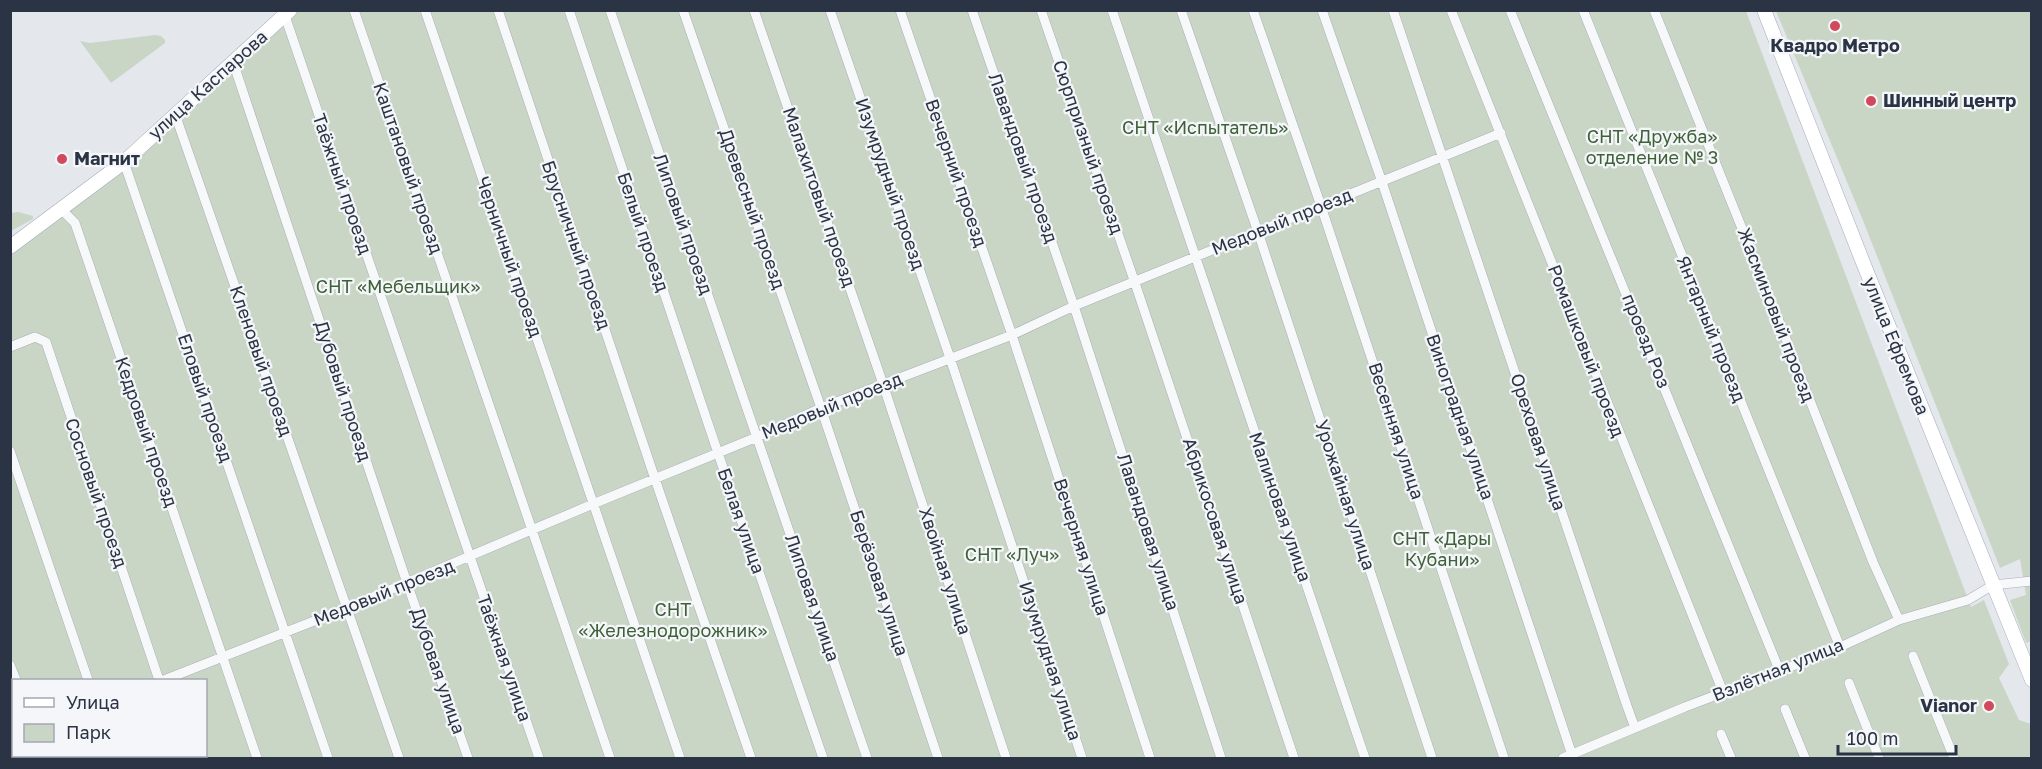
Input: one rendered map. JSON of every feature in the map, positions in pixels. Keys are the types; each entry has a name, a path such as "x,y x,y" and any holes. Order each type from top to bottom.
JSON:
{"main road":[{"name":"улица Ефремова","path":"1764,10 1859,254 2031,680"},
{"name":"улица Каспарова","path":"10,247 124,162 288,13"}],"street":[{"name":"Каштановый проезд","path":"354,10 610,759"},
{"name":"Черничный проезд","path":"424,10 680,759"},
{"name":"Брусничный проезд","path":"498,10 751,759"},
{"name":"Белый проезд","path":"569,10 718,453"},
{"name":"Липовый проезд","path":"610,10 757,437"},
{"name":"Древесный проезд","path":"683,10 821,408"},
{"name":"Малахитовый проезд","path":"754,10 883,384"},
{"name":"Изумрудный проезд","path":"830,10 950,358"},
{"name":"Вечерний проезд","path":"900,10 1012,335"},
{"name":"Лавандовый проезд","path":"972,10 1074,306"},
{"name":"Сюрпризный проезд","path":"1041,10 1135,283"},
{"name":"Малиновая улица","path":"1112,10 1365,759"},
{"name":"Урожайная улица","path":"1181,10 1258,232 1432,759"},
{"name":"Весенняя улица","path":"1253,10 1321,206 1504,759"},
{"name":"Виноградная улица","path":"1322,10 1382,182 1567,757"},
{"name":"Ореховая улица","path":"1393,10 1635,728"},
{"name":"Ромашковый проезд","path":"1451,10 1723,692"},
{"name":"проезд Роз","path":"1510,10 1780,672"},
{"name":"Янтарный проезд","path":"1583,10 1840,646"},
{"name":"Жасминовый проезд","path":"1654,10 1873,562 1899,620"},
{"name":"Таёжный проезд","path":"288,13 469,558"},
{"name":"Дубовый проезд","path":"233,62 407,583"},
{"name":"Кленовый проезд","path":"175,114 399,759"},
{"name":"Медовый проезд","path":"167,679 469,558 821,408 1012,335 1074,306 1501,133"},
{"name":"Еловый проезд","path":"124,162 328,759"},
{"name":"Кедровый проезд","path":"62,210 75,223 257,759"},
{"name":"Абрикосовая улица","path":"1135,283 1294,759"},
{"name":"Лавандовая улица","path":"1074,306 1221,759"},
{"name":"Вечерняя улица","path":"1012,335 1150,759"},
{"name":"Сосновый проезд","path":"10,347 35,337 46,342 161,679"},
{"name":"Изумрудная улица","path":"950,358 1082,759"},
{"name":"Хвойная улица","path":"883,384 1006,759"},
{"name":"Берёзовая улица","path":"821,408 938,759"},
{"name":"Липовая улица","path":"757,437 867,759"},
{"path":"10,451 87,679"},
{"name":"Белая улица","path":"718,453 823,759"},
{"name":"Таёжная улица","path":"469,558 539,759"},
{"path":"1993,585 2031,581"},
{"name":"Дубовая улица","path":"407,583 468,759"},
{"name":"Взлётная улица","path":"1567,757 1723,692 1780,672 1899,620 1968,600 1993,585"},
{"path":"1913,656 1954,759"},
{"path":"10,664 15,679"},
{"path":"1849,683 1880,759"},
{"path":"1785,709 1805,759"},
{"path":"1721,734 1731,759"}],"green space":[{"path":"290,11 1746,11 1971,607 1984,600 2009,664 1999,678 2019,720 2031,724 2031,758 11,758 10,247 62,210"},
{"path":"1776,11 2031,11 2031,641 2026,643 2010,600 2026,595 2020,559 2000,568 1862,218"},
{"path":"161,36 165,43 111,83 80,41 90,43"},
{"path":"18,212 33,216 33,219 11,231 11,213"}],"place":[{"name":"Квадро Метро","path":"1835,26"},
{"name":"Шинный центр","path":"1871,101"},
{"name":"Магнит","path":"62,159"},
{"name":"Vianor","path":"1989,706"}],"park label":[{"name":"СНТ «Испытатель»","path":"1205,128"},
{"name":"СНТ «Дружба» отделение № 3","path":"1652,147"},
{"name":"СНТ «Мебельщик»","path":"398,287"},
{"name":"СНТ «Дары Кубани»","path":"1442,549"},
{"name":"СНТ «Луч»","path":"1012,555"},
{"name":"СНТ «Железнодорожник»","path":"673,620"}]}
